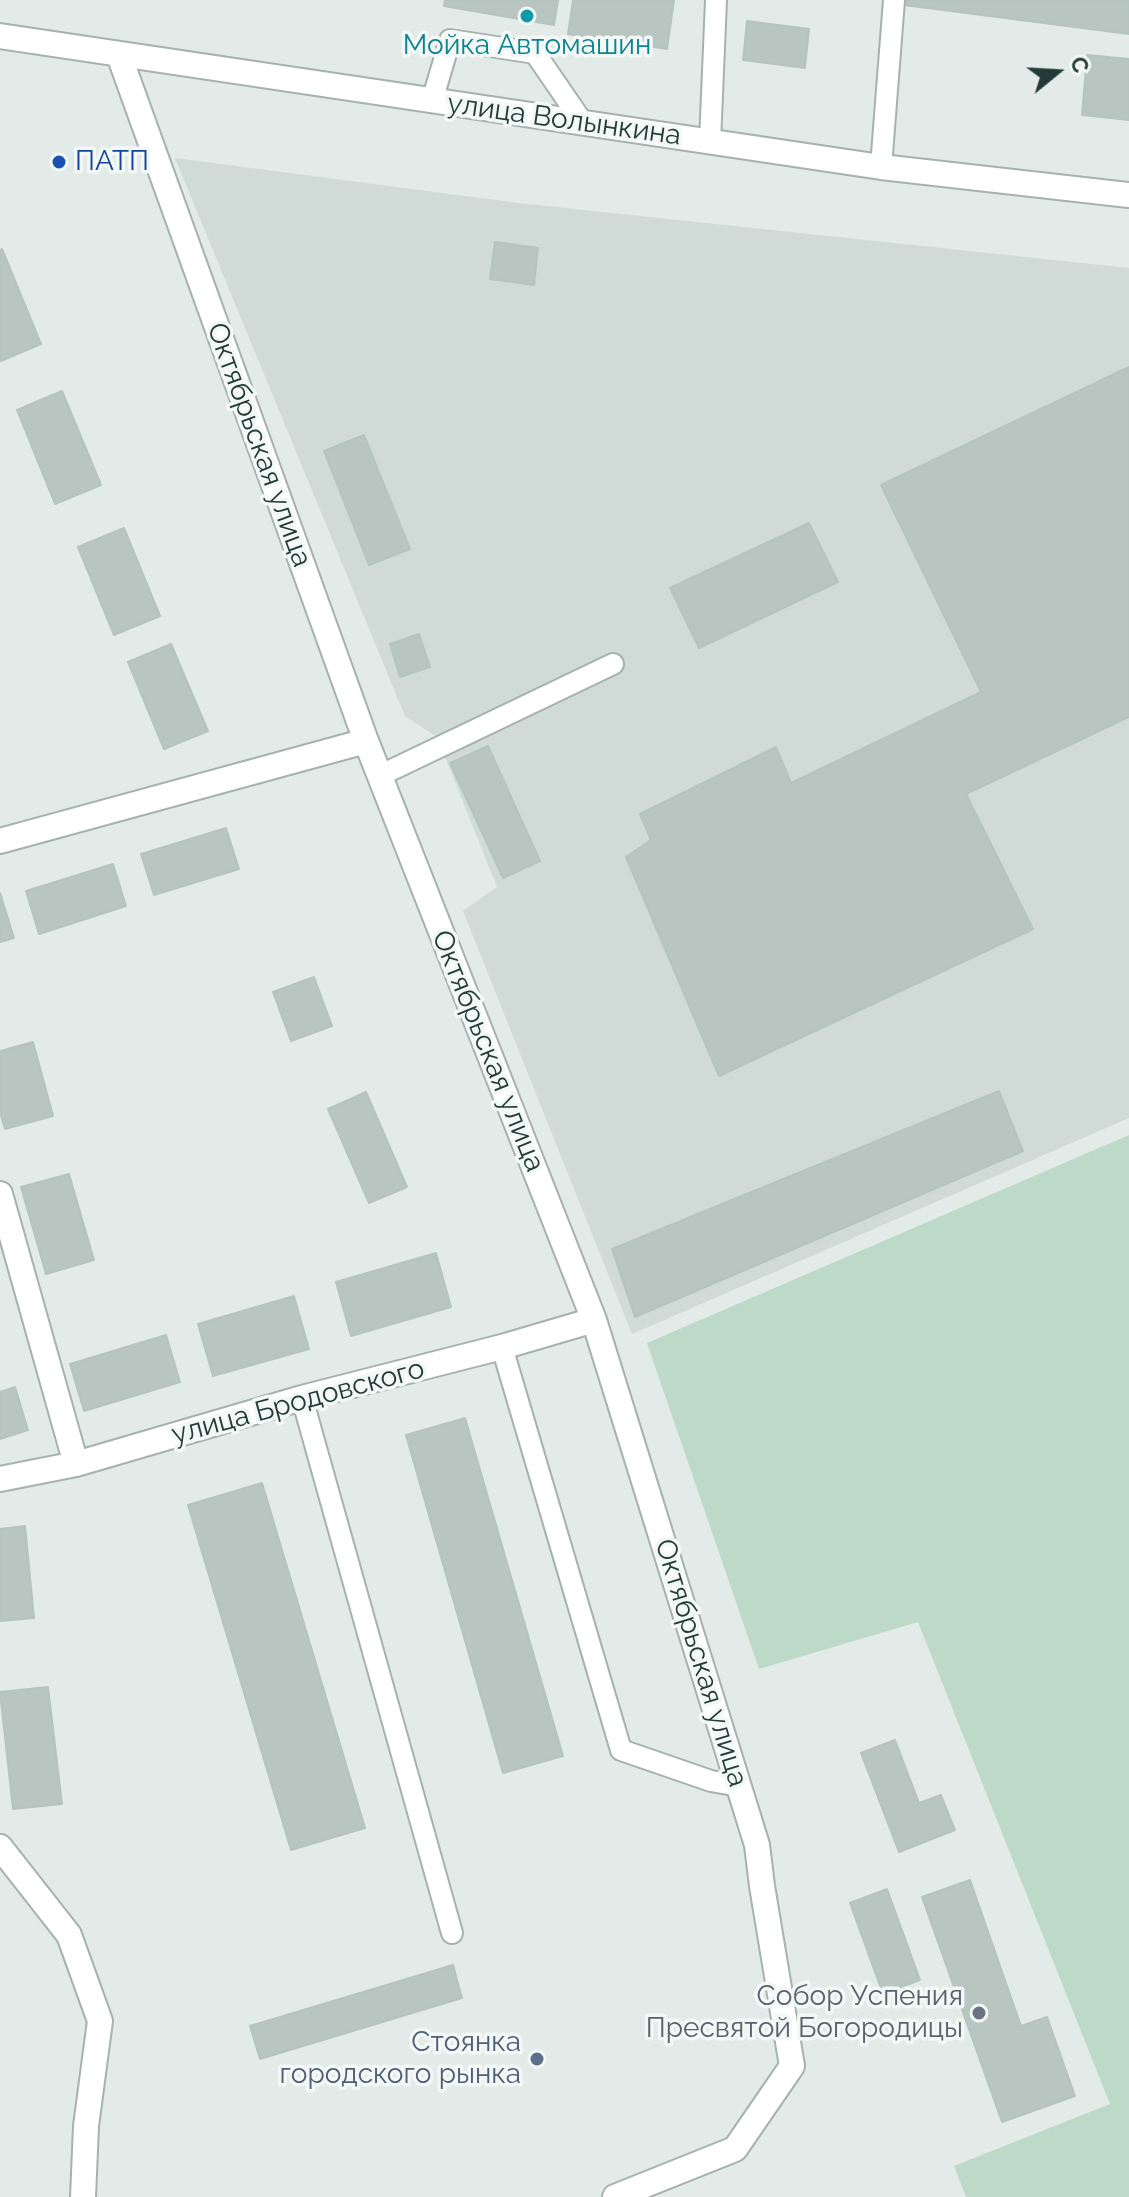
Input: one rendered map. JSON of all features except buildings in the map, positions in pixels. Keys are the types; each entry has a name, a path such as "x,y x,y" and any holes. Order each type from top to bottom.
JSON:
{"street":[{"name":"улица Волынкина","path":"0,36 881,167 1129,195"},
{"name":"Октябрьская улица","path":"119,55 379,776 594,1320 757,1845 792,2066 735,2149 615,2197"},
{"path":"0,841 366,741"},
{"path":"0,1194 76,1464"},
{"name":"улица Бродовского","path":"0,1479 76,1464 302,1398 594,1320"},
{"path":"0,1847 69,1935 100,2021 86,2126 83,2197"}],"lane":[{"path":"710,142 716,0"},
{"path":"881,167 894,0"},
{"path":"432,101 450,40 535,53 583,123"},
{"path":"379,776 613,664"},
{"path":"502,1347 621,1750 711,1781 739,1786"},
{"path":"302,1398 452,1933"}],"shaded area":[{"name":"ПАТП","path":"175,158 518,203 1129,268 1129,1118 632,1334 463,911 497,887 437,737 405,716"}],"green space":[{"path":"1129,1135 1129,2197 966,2197 954,2166 1110,2104 918,1622 759,1669 647,1343"}],"place":[{"name":"Мойка Автомашин","path":"527,16"},
{"name":"ПАТП","path":"59,162"},
{"name":"Собор Успения Пресвятой Богородицы","path":"979,2013"},
{"name":"Cтоянка городского рынка","path":"537,2059"}]}
